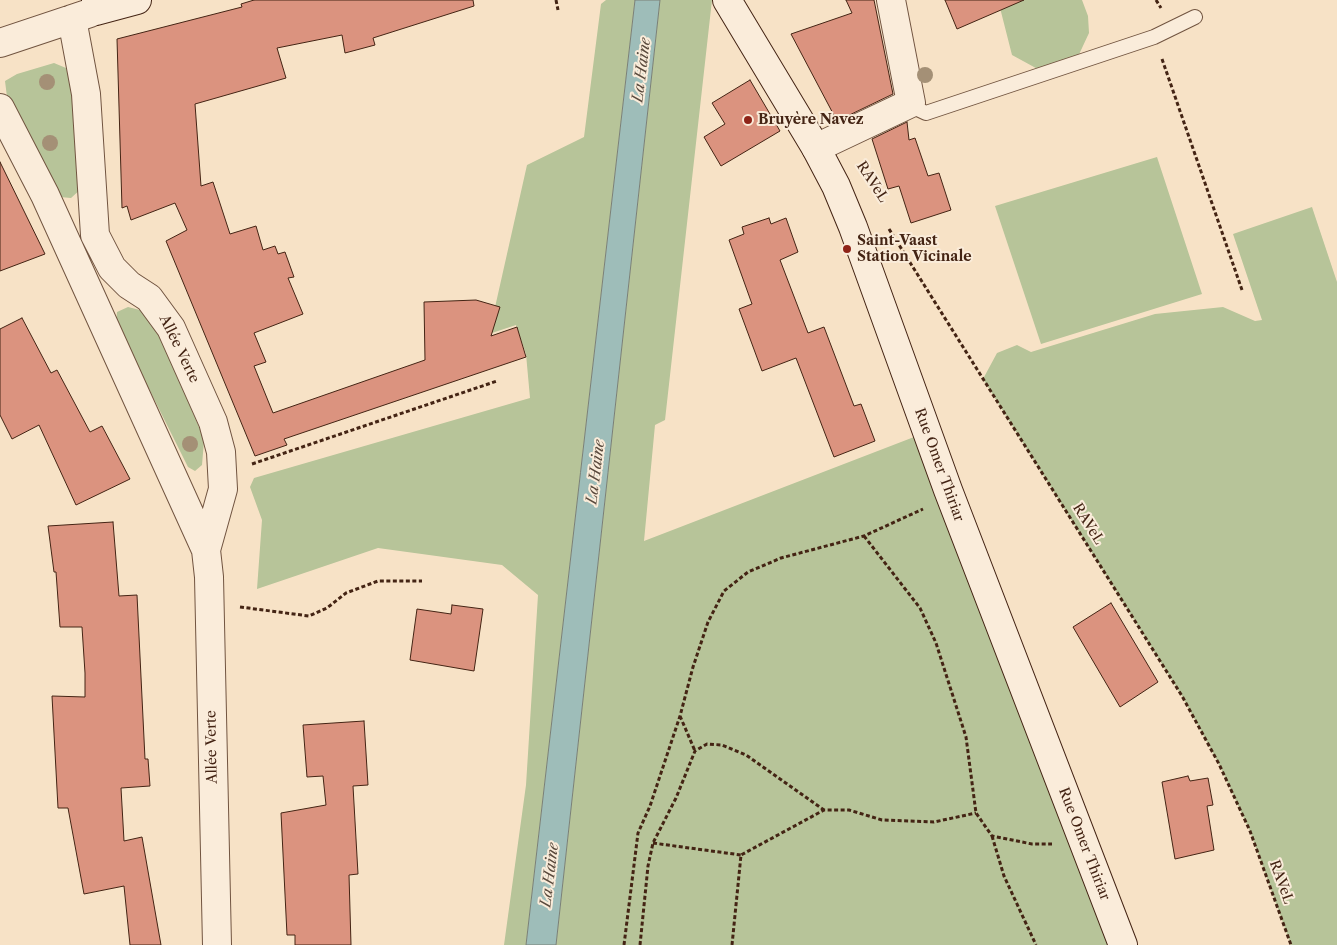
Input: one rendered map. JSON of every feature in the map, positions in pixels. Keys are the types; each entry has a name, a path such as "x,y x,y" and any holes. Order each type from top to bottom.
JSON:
{"street":[{"path":"0,43 88,10 137,0"},
{"name":"Rue Omer Thiriar","path":"727,0 816,148 836,186 853,227 948,490 1123,945"},
{"path":"816,148 909,106 911,98 891,0"},
{"name":"Allée Verte","path":"88,10 86,94 95,235 112,268 129,285 149,298 171,328 213,422 221,452 223,489 206,550"},
{"name":"Allée Verte","path":"0,108 49,204 206,550 210,577 209,604 217,945"}],"lane":[{"path":"909,106 926,113 1154,37 1195,18"}],"path":[{"path":"556,0 558,10"},
{"path":"1154,37 1242,290"},
{"name":"RAVeL","path":"888,227 1182,696 1219,764 1250,831 1291,945"},
{"path":"222,474 497,381"},
{"path":"624,945 638,833 650,806 680,716 693,667 708,622 724,591 748,572 781,558 864,536 907,518 948,490"},
{"path":"864,536 920,608 936,643 966,737 976,813 992,836 1004,876 1036,945"},
{"path":"209,604 309,616 327,608 346,593 378,581 422,581"},
{"path":"680,716 695,751"},
{"path":"640,945 648,866 653,843 676,798 695,751 707,744 722,745 746,755 824,810"},
{"path":"653,843 741,855 824,810 849,810 882,820 934,822 976,813"},
{"path":"992,836 1032,844 1083,841"},
{"path":"732,945 741,855"}],"green space":[{"path":"606,0 635,0 526,945 504,945 526,785 538,595 502,565 378,548 257,589 262,520 250,487 254,478 530,398 526,354 516,325 489,334 527,165 584,137 601,4"},
{"path":"660,0 712,0 665,420 655,425 644,541 927,432 1123,945 556,945"},
{"path":"998,0 1082,0 1088,16 1089,33 1075,63 1045,73 1012,55"},
{"path":"54,63 66,68 77,97 82,188 71,198 60,197 7,97 5,81 17,74"},
{"path":"1157,157 1202,294 1041,344 995,206"},
{"path":"1312,207 1337,282 1337,945 1291,945 1250,831 1219,764 1182,696 983,379 997,353 1017,345 1031,352 1155,314 1223,307 1255,321 1262,320 1233,234"},
{"path":"128,307 140,310 153,319 199,427 204,441 202,465 195,471 188,467 116,323 117,312"}],"water":[{"name":"La Haine","path":"635,0 660,0 556,945 526,945"}],"building":[{"path":"254,0 473,0 474,6 373,38 375,45 345,53 342,35 277,48 286,78 195,104 201,186 213,182 230,234 256,226 263,250 275,246 278,254 285,252 294,277 288,278 303,314 254,333 266,362 254,366 273,413 425,360 424,302 476,300 500,307 491,336 517,327 526,357 284,439 287,445 255,456 166,241 187,230 175,203 131,220 127,206 122,208 117,39 242,7 241,4"},
{"path":"846,0 874,0 893,94 837,121 791,34 852,13"},
{"path":"945,0 1024,0 957,29"},
{"path":"750,80 780,131 721,166 704,137 725,124 712,103"},
{"path":"907,122 909,140 915,138 928,176 939,173 951,210 911,223 899,186 888,189 872,139"},
{"path":"0,162 45,254 0,271"},
{"path":"769,218 771,224 786,218 798,252 780,260 808,333 824,327 854,406 861,404 875,441 834,457 796,358 762,371 739,309 752,304 729,240 744,234 742,227"},
{"path":"22,318 51,373 57,370 90,432 102,426 130,479 76,505 39,425 12,439 0,415 0,329"},
{"path":"113,522 119,596 137,595 145,759 148,759 150,786 121,788 124,841 142,837 161,945 130,945 124,886 84,894 68,808 58,808 52,696 85,697 85,673 82,627 60,627 56,572 54,572 48,526"},
{"path":"1111,603 1158,682 1120,707 1073,627"},
{"path":"452,605 483,609 474,671 410,660 417,609 451,614"},
{"path":"364,721 368,785 353,786 358,874 349,875 351,945 295,945 295,935 287,935 281,813 326,805 323,776 307,777 303,725"},
{"path":"1188,776 1190,781 1208,778 1213,805 1207,806 1214,850 1175,859 1162,782"}],"place":[{"name":"Bruyère Navez","path":"748,120"},
{"name":"Saint-Vaast Station Vicinale","path":"847,249"}]}
